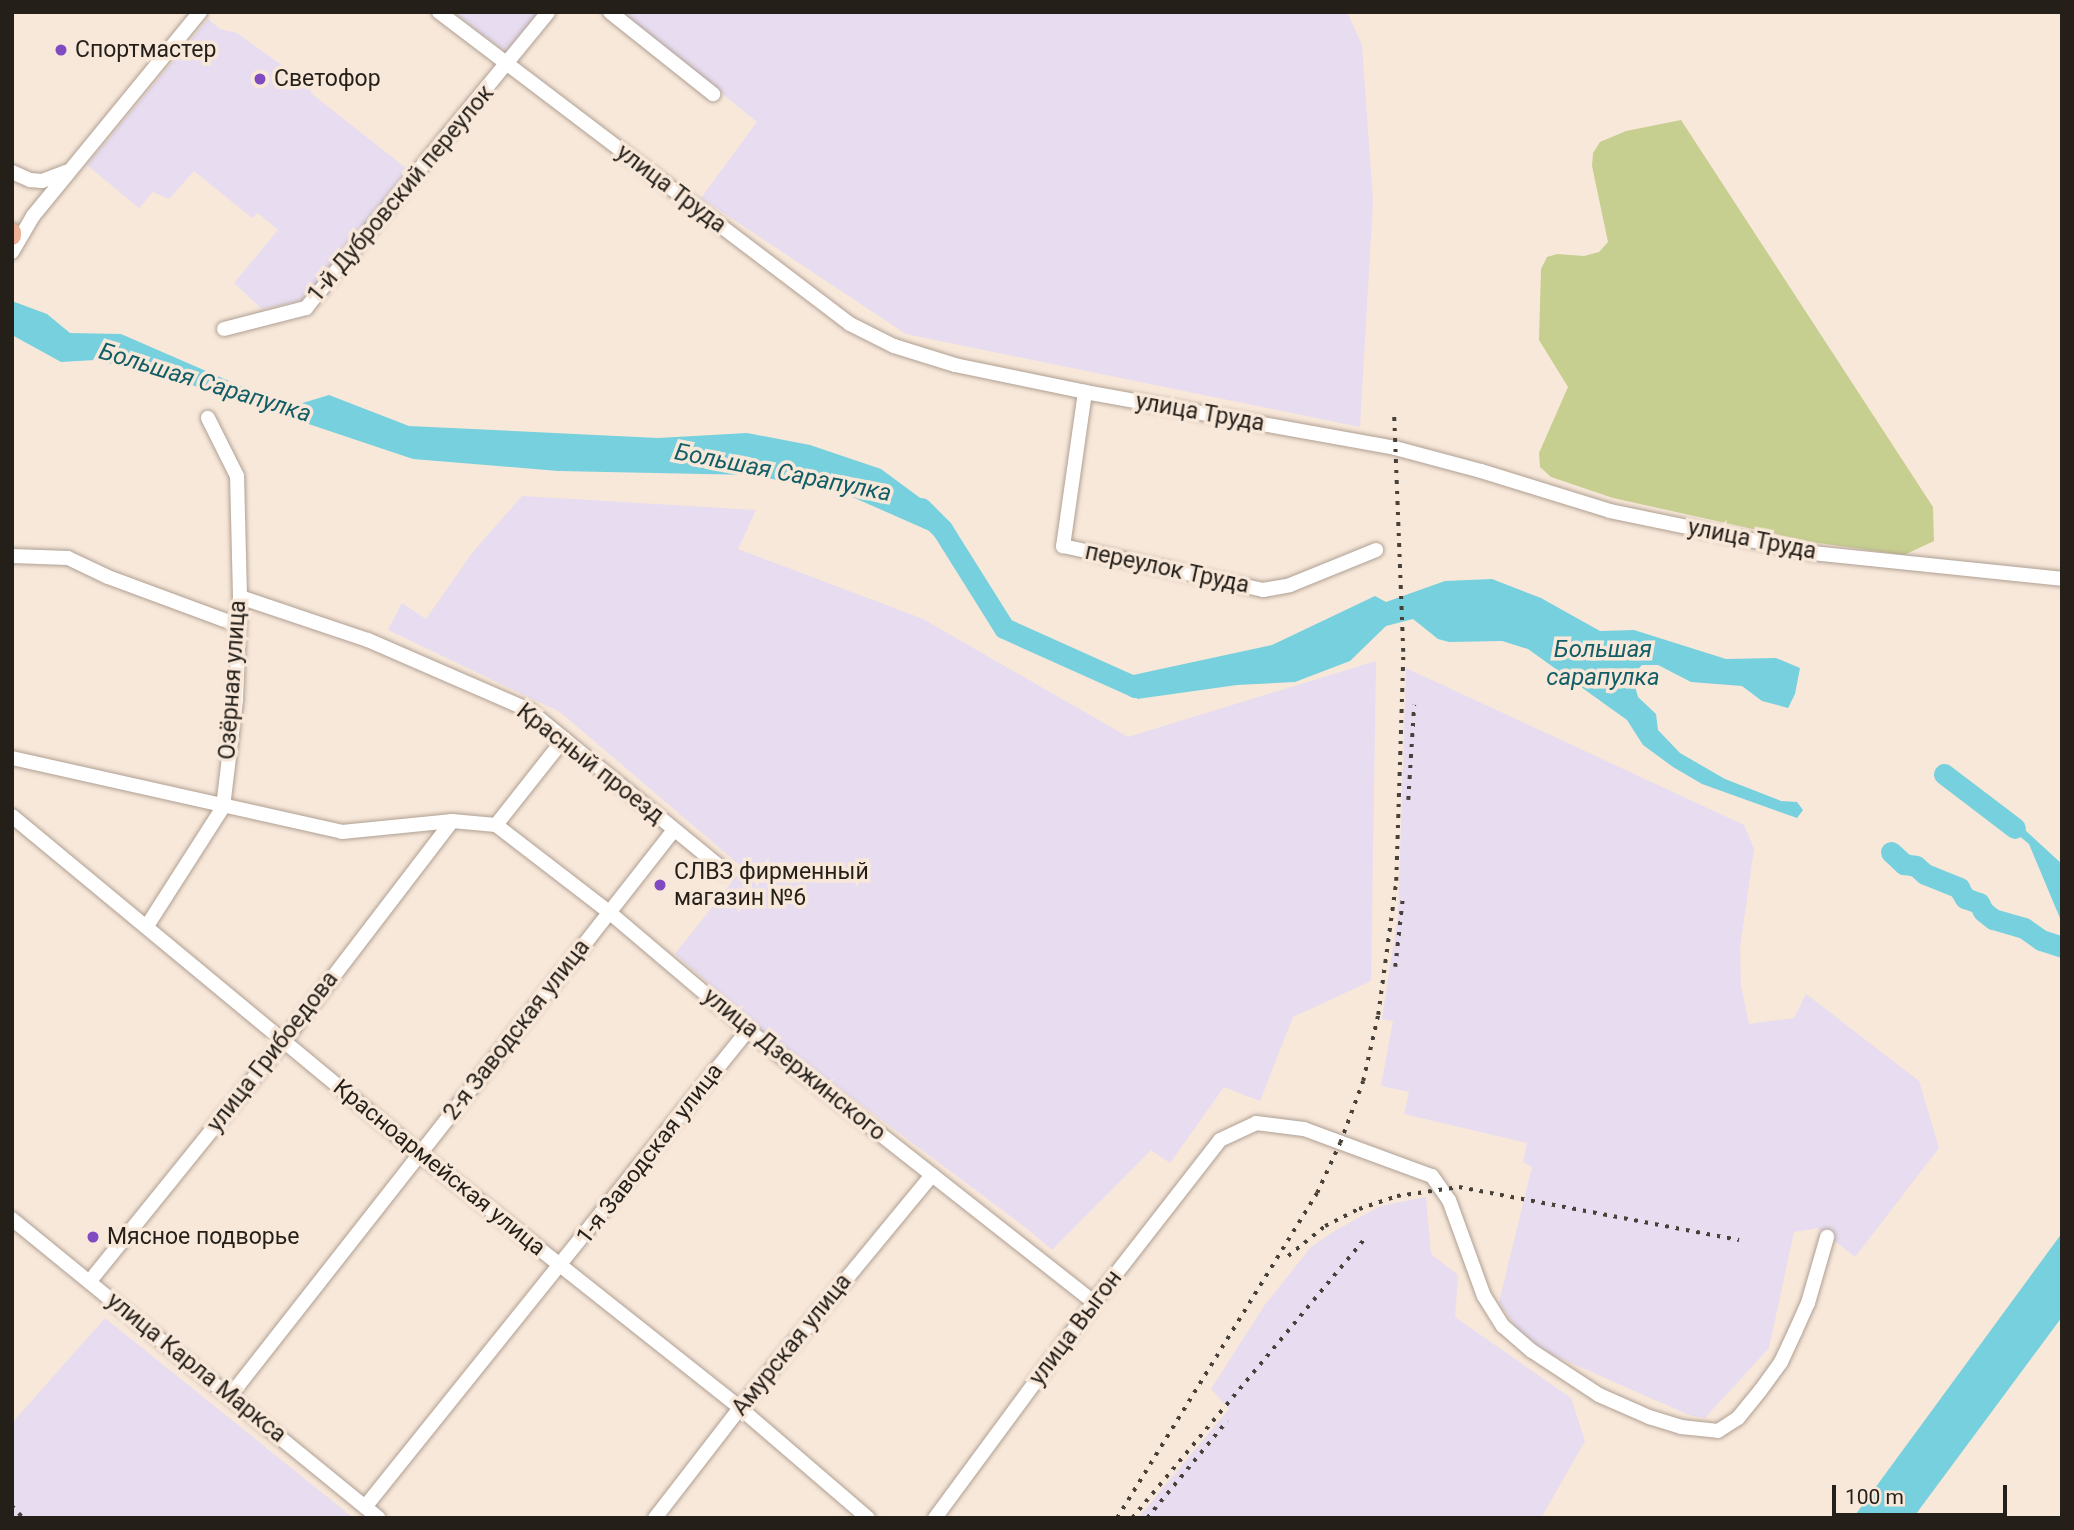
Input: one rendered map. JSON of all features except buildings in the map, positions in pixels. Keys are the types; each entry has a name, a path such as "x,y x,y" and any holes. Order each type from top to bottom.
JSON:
{"street":[{"path":"12,252 33,216 200,12"},
{"name":"улица Труда","path":"439,12 850,324 894,346 955,365 1085,392 1395,448 1481,471 1610,511 1812,553 2062,579"},
{"name":"1-й Дубровский переулок","path":"223,329 306,308 508,65 548,12"},
{"path":"611,12 713,94"},
{"path":"12,172 30,180 42,181 59,177 73,167"},
{"name":"переулок Труда","path":"1085,392 1063,546 1263,590 1290,585 1376,550"},
{"name":"Озёрная улица","path":"147,926 223,807 236,699 240,597 237,477 208,418"},
{"path":"12,556 68,558 108,577 238,625"},
{"name":"Красный проезд","path":"240,597 369,640 529,710 725,871"},
{"path":"12,758 342,832 452,821 496,825 564,739"},
{"name":"Красноармейская улица","path":"12,816 420,1154 740,1408 869,1518"},
{"name":"улица Грибоедова","path":"90,1281 284,1041 452,821"},
{"name":"улица Дзержинского","path":"496,825 609,912 748,1030 1094,1302"},
{"name":"2-я Заводская улица","path":"230,1396 674,830"},
{"name":"1-я Заводская улица","path":"365,1507 748,1030"},
{"name":"улица Выгон","path":"934,1518 1094,1302 1220,1140 1256,1123 1304,1129 1423,1170 1432,1176 1449,1200 1484,1296 1494,1315 1518,1341 1599,1395 1649,1417 1709,1432 1726,1427 1738,1418 1780,1362 1808,1303 1827,1237"},
{"name":"Амурская улица","path":"654,1518 740,1408 932,1175"},
{"name":"улица Карла Маркса","path":"12,1219 378,1518"}],"shaded area":[{"path":"453,12 546,12 511,56"},
{"path":"622,12 1347,12 1362,45 1373,201 1360,427 906,334 701,198 757,122"},
{"path":"208,19 220,29 237,33 307,83 312,94 411,172 302,301 262,309 234,283 278,230 258,213 252,218 194,171 169,199 153,192 139,208 87,165"},
{"path":"522,496 756,510 738,549 923,619 1128,737 1376,661 1371,981 1293,1017 1260,1101 1224,1087 1170,1163 1151,1150 1052,1250 767,1034 675,954 743,868 560,712 388,630 402,603 426,619 472,553"},
{"path":"1406,668 1744,825 1754,849 1740,948 1741,985 1749,1024 1794,1018 1806,994 1919,1081 1939,1148 1855,1257 1823,1235 1818,1228 1794,1232 1769,1348 1705,1418 1689,1415 1553,1355 1521,1335 1499,1302 1532,1167 1523,1162 1527,1143 1404,1114 1409,1092 1381,1086 1393,1021 1382,1019 1398,915"},
{"path":"1426,1197 1431,1254 1458,1275 1455,1317 1571,1398 1585,1441 1541,1518 1138,1518 1229,1409 1211,1389 1264,1306 1311,1247 1381,1206"},
{"path":"105,1318 351,1516 350,1518 12,1518 12,1423"}],"green space":[{"path":"1681,120 1933,507 1934,541 1904,555 1811,542 1613,498 1551,477 1540,467 1539,453 1568,387 1539,340 1541,269 1547,257 1557,254 1584,256 1599,252 1608,242 1592,166 1593,153 1600,142 1626,131"}],"water":[{"path":"12,301 47,314 70,333 121,334 289,407 329,395 409,426 658,438 747,433 810,445 881,469 927,503 944,527 934,533 841,492 752,475 558,471 413,459 168,377 95,360 61,362 12,335"},
{"name":"Большая сарапулка","path":"1492,579 1541,598 1600,631 1634,630 1726,659 1776,658 1800,668 1795,694 1788,708 1762,701 1742,686 1691,682 1658,665 1642,665 1632,676 1638,697 1656,714 1658,730 1680,753 1725,779 1781,801 1797,802 1803,810 1797,818 1702,784 1673,767 1643,745 1627,720 1528,649 1502,641 1449,642 1438,639 1413,619 1386,626 1350,661 1295,682 1237,685 1137,699 1133,675 1272,645 1375,596 1386,602 1445,581"},
{"path":"1992,806 2025,830 2062,864 2062,923 2029,844 1991,813"},
{"path":"2021,923 2028,925 2039,935 2062,942 2062,952 2043,946 2026,934"},
{"path":"2062,1233 2062,1317 1913,1518 1853,1518"}],"waterway":[{"name":"Большая Сарапулка","path":"921,508 942,529 1004,628 1135,687 1162,681"},
{"name":"Большая Сарапулка","path":"1944,774 2015,828"},
{"name":"Большая Сарапулка","path":"1891,852 1904,864 1916,866 1925,874 1959,888 1965,898 1979,903 1983,911 1993,919 2024,928 2041,940 2062,947"}],"railway":[{"path":"1117,1518 1317,1193 1340,1143 1363,1081 1378,1015 1396,881 1403,652 1394,413"},
{"path":"1408,800 1414,705"},
{"path":"1395,967 1403,894"},
{"path":"1288,1256 1325,1226 1359,1209 1397,1196 1459,1187 1739,1240"},
{"path":"1132,1518 1364,1240"},
{"path":"1147,1518 1227,1421"},
{"path":"12,1506 23,1518"}],"place":[{"name":"Спортмастер","path":"61,50"},
{"name":"Светофор","path":"260,79"},
{"name":"СЛВЗ фирменный магазин №6","path":"660,885"},
{"name":"Мясное подворье","path":"93,1237"}]}
